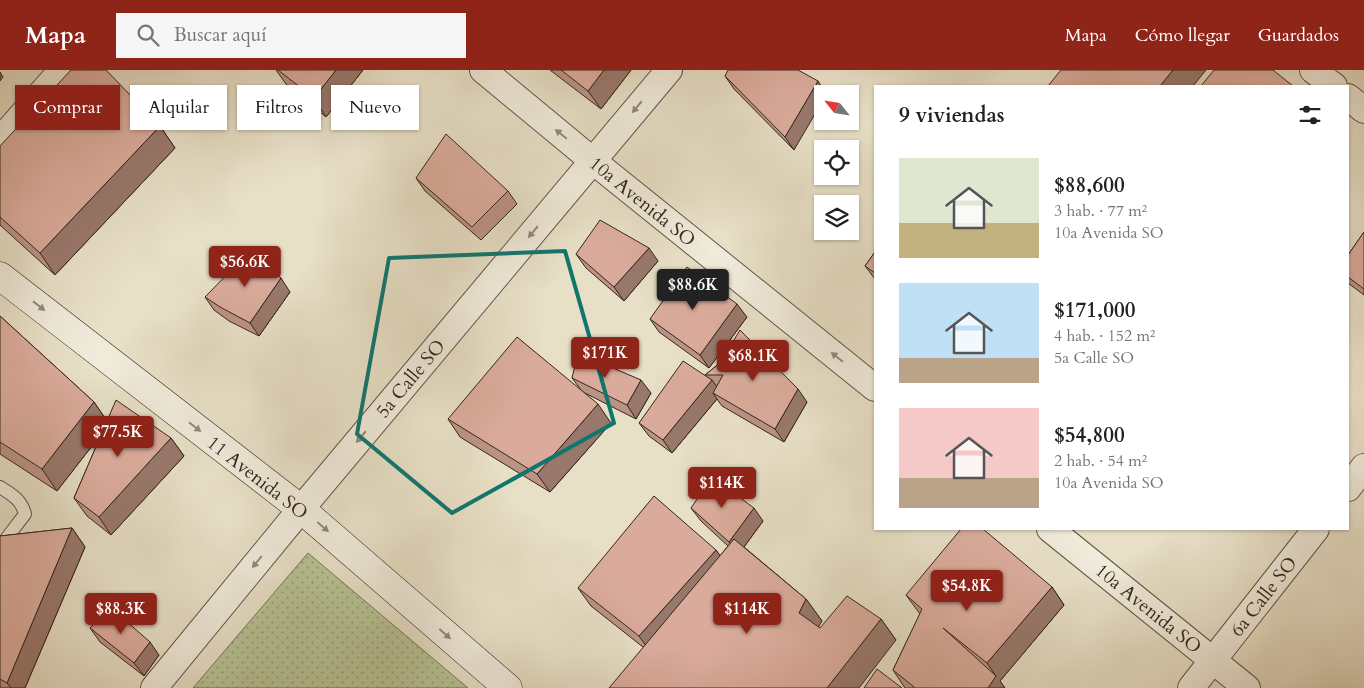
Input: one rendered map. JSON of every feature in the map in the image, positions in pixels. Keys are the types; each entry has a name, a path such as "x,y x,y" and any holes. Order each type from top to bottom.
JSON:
{"street":[{"path":"0,140 62,70"},
{"name":"10a Avenida SO","path":"483,70 874,387"},
{"name":"5a Calle SO","path":"154,688 668,70"},
{"path":"1313,70 1333,85"},
{"path":"1349,98 1364,110"},
{"name":"11 Avenida SO","path":"0,276 301,509 508,688"},
{"path":"1349,487 1364,467"},
{"name":"10a Avenida SO","path":"1051,530 1247,688"},
{"name":"6a Calle SO","path":"1191,688 1315,530"}],"lane":[{"path":"0,487 22,505 25,514 0,547"}],"highlighted area":[{"path":"565,251 614,423 452,513 357,434 389,258"}],"green space":[{"path":"308,553 468,688 193,688"}],"building":[{"path":"71,70 106,70 130,95 130,130 156,130 40,253 0,217 0,146 15,130 120,130 120,85 57,85"},
{"path":"278,70 336,70 321,89 321,85 297,85"},
{"path":"561,70 604,70 588,91"},
{"path":"728,70 798,70 818,81 785,137 725,76"},
{"path":"1061,70 1173,70 1161,85 1049,85"},
{"path":"1214,70 1273,70 1292,85 1202,85"},
{"path":"446,134 508,191 472,227 416,178"},
{"path":"600,220 649,248 614,287 576,254"},
{"path":"1364,232 1364,289 1349,278 1349,254"},
{"path":"250,251 281,278 250,323 205,297"},
{"path":"874,253 874,272 865,266"},
{"path":"687,267 737,304 700,355 650,319"},
{"path":"0,316 94,402 42,469 0,442"},
{"path":"740,330 798,389 775,429 713,393 723,375 705,375 720,363"},
{"path":"517,337 598,404 537,474 448,419"},
{"path":"578,353 641,380 627,405 572,378"},
{"path":"683,361 712,380 663,440 639,423"},
{"path":"116,400 171,438 99,517 74,498"},
{"path":"712,477 754,508 729,542 691,508"},
{"path":"654,496 716,550 639,636 578,588"},
{"path":"72,528 7,683 0,679 0,536"},
{"path":"960,530 984,530 1052,587 987,663 943,628 996,676 988,688 914,688 893,670 922,609 906,595"},
{"path":"734,539 806,599 799,613 820,628 847,596 881,619 827,688 609,688"},
{"path":"110,607 150,642 134,663 90,628"},
{"path":"877,669 902,688 864,688"}]}
